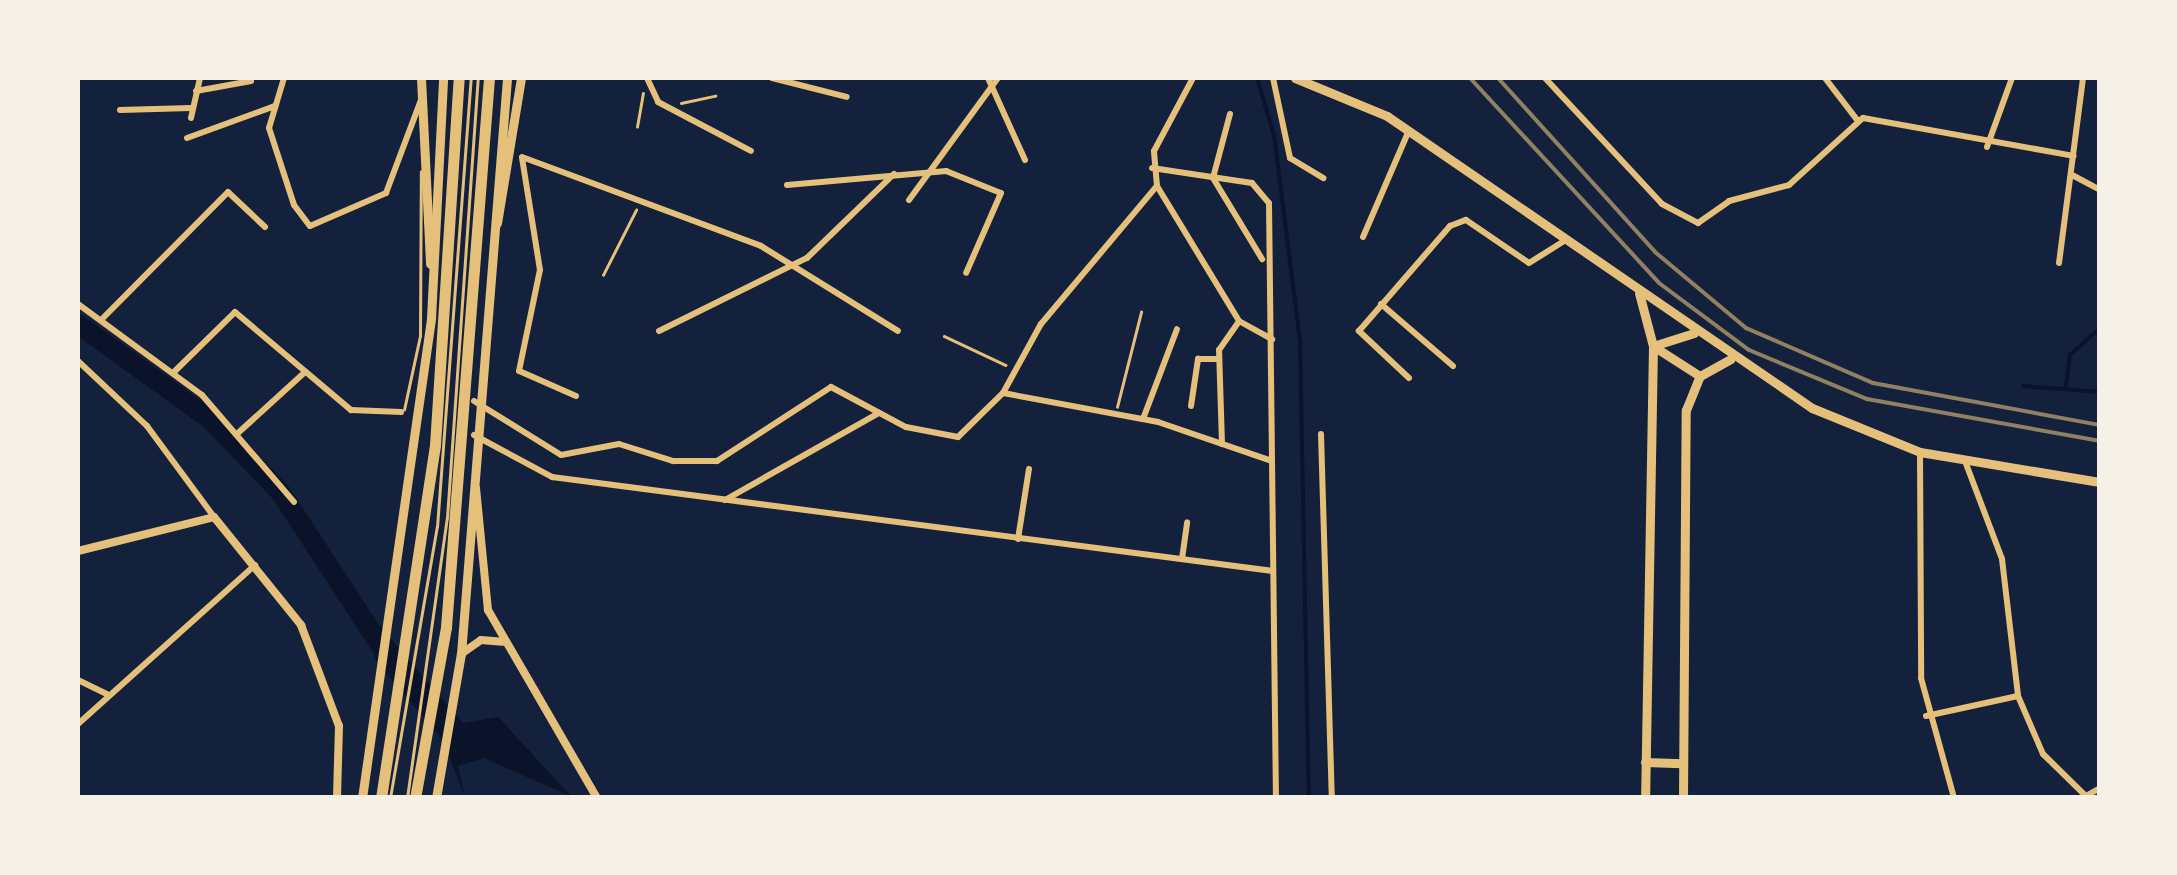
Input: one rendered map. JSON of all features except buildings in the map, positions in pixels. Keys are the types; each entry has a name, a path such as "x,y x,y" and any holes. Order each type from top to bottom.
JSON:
{"highway":[{"path":"381,798 414,639 435,445 460,78"},
{"path":"415,798 440,668 489,78"}],"main road":[{"path":"421,78 433,293"},
{"path":"362,798 391,618 433,293 442,78"},
{"path":"436,798 460,654 474,402 506,78"},
{"path":"492,240 521,78"},
{"path":"1295,78 1408,130 1731,359 1812,408 1920,452 2100,482"},
{"path":"1639,293 1653,346 1645,798"},
{"path":"1653,346 1694,333"},
{"path":"1653,346 1700,376"},
{"path":"1683,798 1683,448 1700,376 1731,359"},
{"path":"1645,762 1682,763"}],"street":[{"path":"191,118 190,108 200,78"},
{"path":"284,78 272,138 304,223 386,193 422,99"},
{"path":"647,78 647,90 751,151"},
{"path":"772,78 848,97"},
{"path":"1193,78 1152,168 1157,186 1239,321 1272,340"},
{"path":"1274,78 1290,158 1324,178"},
{"path":"1546,78 1662,204 1705,220 1729,201 1788,185 1858,121"},
{"path":"1826,78 1858,121 1987,147 2074,156"},
{"path":"1987,147 2012,78"},
{"path":"2059,264 2083,78"},
{"path":"994,79 1025,160"},
{"path":"909,200 994,79"},
{"path":"196,91 251,81"},
{"path":"187,138 276,106"},
{"path":"120,110 190,108"},
{"path":"1230,114 1213,178 1262,259"},
{"path":"1364,236 1408,130"},
{"path":"576,396 519,371 540,270 522,156 761,246 898,331"},
{"path":"1152,168 1260,188 1274,240 1276,798"},
{"path":"787,185 927,171 1000,193 966,273"},
{"path":"659,332 791,268 894,174"},
{"path":"2073,175 2100,190"},
{"path":"474,402 544,452 619,444 696,464 743,449 831,388 879,413 958,437 1003,393 1041,324 1157,186"},
{"path":"103,318 228,192 265,227"},
{"path":"1409,378 1358,335 1380,304 1456,221 1530,263 1562,242"},
{"path":"78,304 175,371 238,433 294,502"},
{"path":"1380,304 1454,366"},
{"path":"175,371 238,314 354,412 401,412"},
{"path":"1222,444 1219,359 1239,321"},
{"path":"1143,419 1177,329"},
{"path":"1191,406 1198,359 1219,359"},
{"path":"78,361 147,426 214,518 256,564 301,625 327,686 342,749 338,798"},
{"path":"238,433 305,372"},
{"path":"1003,393 1116,412 1272,461"},
{"path":"724,500 879,413"},
{"path":"1321,434 1332,798"},
{"path":"474,435 552,477 1274,572"},
{"path":"1920,452 1926,716 1954,798"},
{"path":"1965,461 2002,559 2018,696 2043,754 2086,797 2100,788"},
{"path":"1018,539 1029,469"},
{"path":"472,474 481,588 502,642 597,798"},
{"path":"78,551 214,518"},
{"path":"1182,558 1187,522"},
{"path":"78,724 256,564"},
{"path":"460,654 480,640 502,642"},
{"path":"78,680 107,694"},
{"path":"1926,716 2018,696"}],"lane":[{"path":"414,639 438,527 471,78"},
{"path":"407,798 421,755 432,654 478,78"},
{"path":"401,412 420,336 415,214 426,156"},
{"path":"390,798 396,740"}],"path":[{"path":"638,127 647,90"},
{"path":"679,108 683,97 715,96"},
{"path":"603,276 642,199"},
{"path":"1116,412 1141,312"},
{"path":"944,336 1017,370"}],"water":[{"path":"380,626 463,723 498,717 572,797 484,758 458,766 465,797 443,741 374,658"}],"waterway":[{"path":"1257,78 1274,135 1300,341 1309,798"},
{"path":"78,324 211,420 281,493 395,668"},
{"path":"2066,386 2070,355 2100,328"},
{"path":"2023,386 2100,392"}],"railway":[{"path":"1470,78 1659,283 1749,350 1867,399 2100,441"},
{"path":"1498,78 1655,252 1746,328 1873,383 2100,425"}]}
